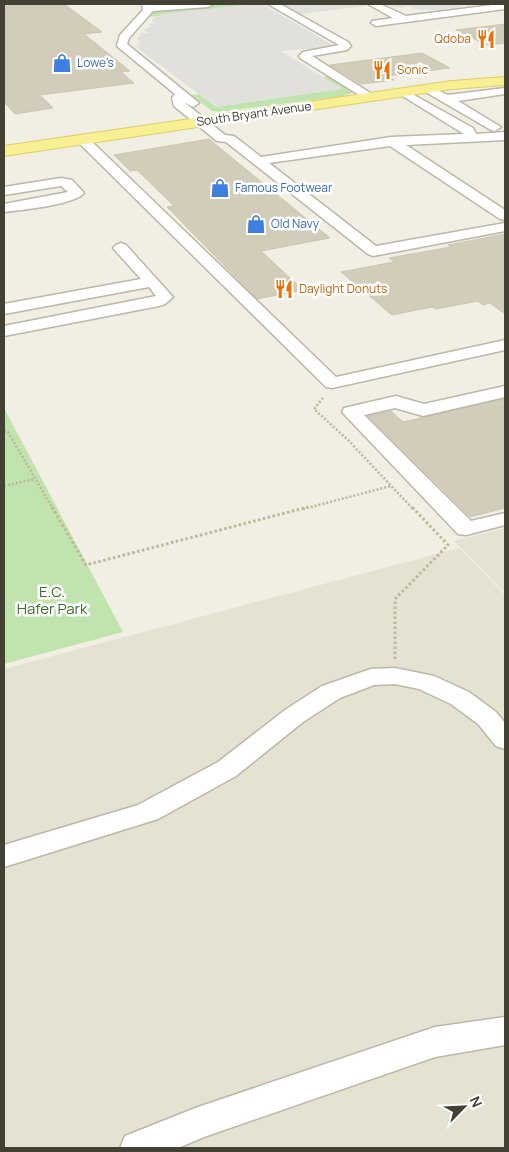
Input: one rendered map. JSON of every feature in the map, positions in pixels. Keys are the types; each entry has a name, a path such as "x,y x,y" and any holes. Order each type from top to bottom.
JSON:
{"main road":[{"path":"452,85 505,73"},
{"name":"South Bryant Avenue","path":"4,151 452,85 505,81"}],"street":[{"path":"208,4 148,6 124,36 122,45 181,94 178,98 178,104 208,121 221,138 230,138 373,251 505,227"},
{"path":"273,4 344,44 345,48 304,56 371,98"},
{"path":"373,4 404,19"},
{"path":"376,23 505,6"},
{"path":"428,89 500,126"},
{"path":"447,99 505,91"},
{"path":"405,93 470,133 505,136"},
{"path":"258,161 391,141 470,133 500,126"},
{"path":"82,139 332,382 505,346"},
{"path":"391,141 505,216"},
{"path":"272,171 406,152 505,148"},
{"path":"4,191 61,182 68,183 77,193 70,197 4,208"},
{"path":"4,331 159,301 165,297 121,248"},
{"path":"4,310 152,282"},
{"path":"505,392 423,410 396,402 351,412 466,529 505,518"},
{"path":"4,856 148,812 227,769 294,716 331,692 371,677 395,676 424,682 460,698 487,718 505,740"},
{"path":"138,1148 198,1123 435,1042 505,1031"}],"path":[{"path":"332,382 327,395 314,409 348,440 448,545 395,599 395,676"},
{"path":"4,431 8,432 86,565 391,486"},
{"path":"4,486 35,479"}],"shaded area":[{"path":"252,4 264,5 336,47 281,51 342,89 216,107 135,46 141,42 137,40 138,37 142,36 139,34 148,33 143,30 151,26 148,24 156,23 152,21 155,17 162,16 160,14"},
{"path":"283,4 361,4 365,6 301,14"},
{"path":"388,4 486,4 459,5 461,7 443,9 444,11 414,9 407,6 401,8 389,6"},
{"path":"505,528 505,593 454,541"},
{"path":"459,548 505,595 505,1148 4,1148 4,669"}],"green space":[{"path":"224,4 252,4 149,17 156,10"},
{"path":"327,76 353,91 352,93 343,96 220,112 212,111 191,95 199,94 216,107 341,88 323,77"},
{"name":"E.C. Hafer Park","path":"4,408 123,632 4,664"}],"building":[{"name":"Lowe's","path":"4,4 64,4 102,32 84,34 130,71 121,72 134,83 40,95 53,108 15,114 4,102"},
{"path":"505,24 505,43 487,45 456,30"},
{"path":"422,53 450,68 387,76 394,80 361,84 330,65"},
{"path":"209,139 330,238 261,251 303,290 257,299 167,207 174,206 137,170 130,171 114,155"},
{"path":"505,234 505,314 490,303 483,305 478,301 392,315 341,272 394,262 389,258 451,247 448,245"},
{"path":"505,399 505,508 470,517 368,416 391,411 403,422"}],"place":[{"name":"Qdoba","path":"486,39"},
{"name":"Lowe's","path":"62,63"},
{"name":"Sonic","path":"382,70"},
{"name":"Famous Footwear","path":"220,188"},
{"name":"Old Navy","path":"256,224"},
{"name":"Daylight Donuts","path":"284,289"}]}
